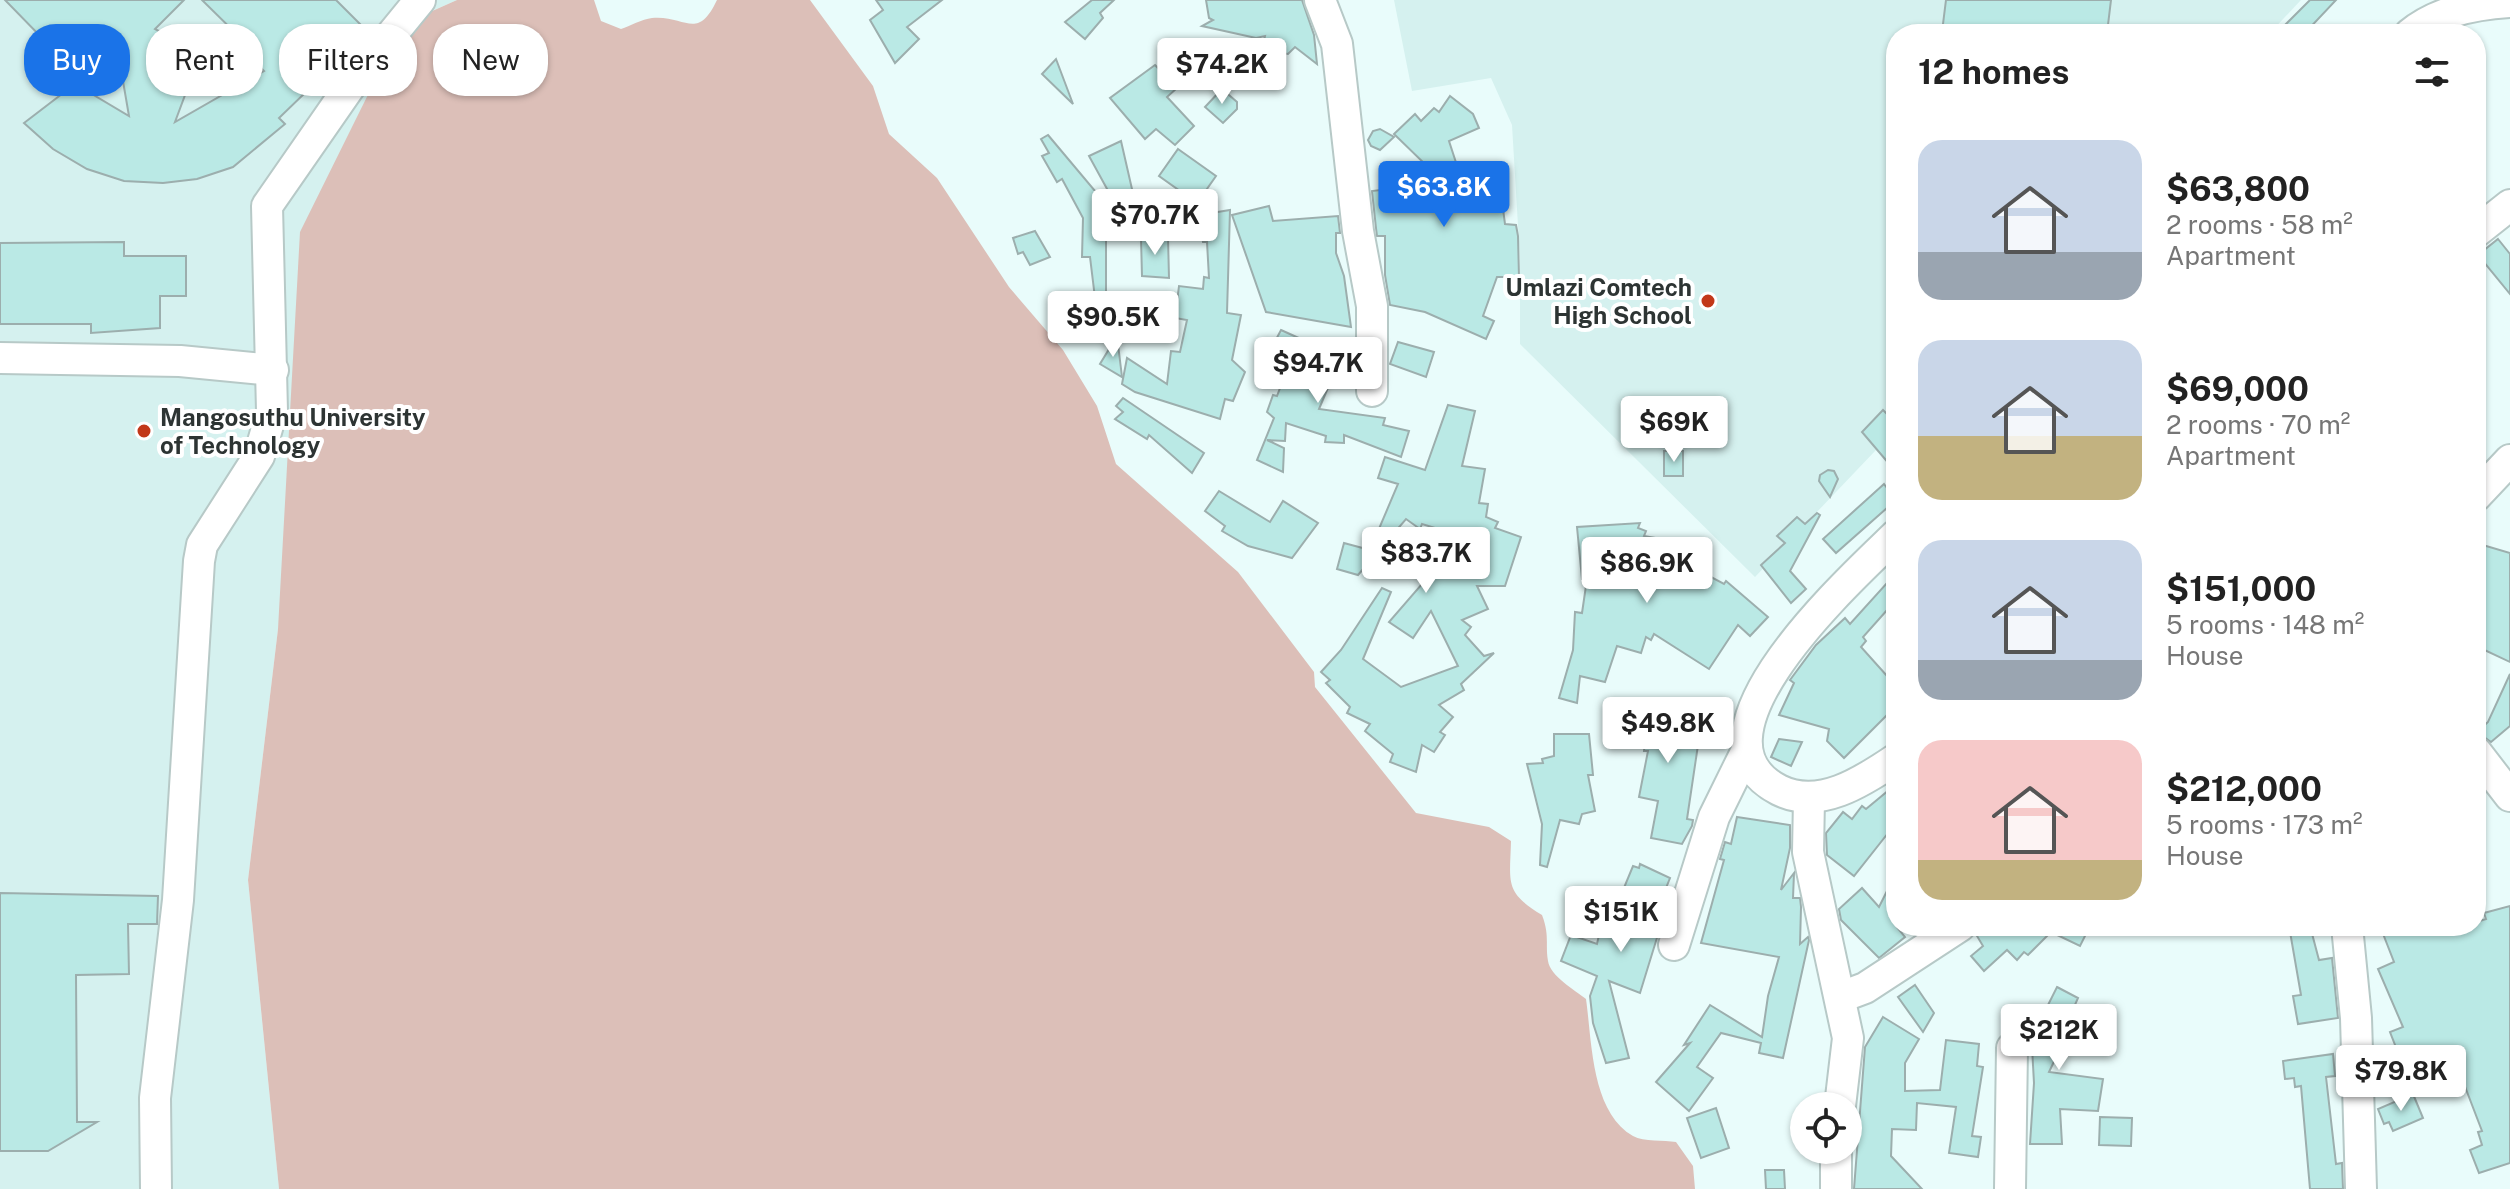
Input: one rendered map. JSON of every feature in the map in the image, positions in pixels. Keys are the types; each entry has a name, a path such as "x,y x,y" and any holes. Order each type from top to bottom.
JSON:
{"street":[{"path":"156,1189 155,1098 178,900 199,561 202,545 259,456 272,411 267,206 353,82 420,0"},
{"path":"1320,0 1337,44 1358,231 1372,306 1372,391"},
{"path":"2428,24 2447,13 2510,2"},
{"path":"2486,224 2510,205"},
{"path":"0,358 180,361 273,370"},
{"path":"2486,485 2510,460"},
{"path":"1674,945 1714,817 1745,754 1748,733 1773,669 1789,646 1886,545"},
{"path":"1745,754 1752,768 1772,786 1794,797 1809,799 1842,789 1886,765"},
{"path":"2486,765 2510,796"},
{"path":"1809,799 1808,852 1848,1038 1842,1092"},
{"path":"1841,997 1865,988 1945,936"},
{"path":"2348,936 2356,1018 2361,1189"},
{"path":"2010,1189 2012,1048"},
{"path":"1836,1164 1836,1189"}],"shaded area":[{"name":"Mangosuthu University of Technology","path":"0,0 457,0 402,24 279,24 279,96 387,96 278,629 248,880 279,1189 0,1189"},
{"path":"457,0 594,0 601,21 621,29 652,18 697,23 710,13 717,0 810,0 873,86 889,134 937,178 1009,287 1063,350 1097,406 1116,464 1238,572 1314,672 1315,687 1416,813 1489,827 1511,841 1512,885 1521,900 1542,915 1550,967 1586,999 1596,1074 1609,1110 1619,1125 1633,1136 1676,1142 1693,1166 1695,1189 279,1189 248,880 278,629 300,232 367,96 417,96 417,24 403,24"},
{"name":"Umlazi Comtech High School","path":"1394,0 2301,0 2278,24 1886,24 1886,439 1755,577 1520,344 1520,259 1512,125 1491,78 1412,91"}],"building":[{"path":"5,0 184,0 160,24 146,24 146,96 185,96 175,122 220,96 263,96 263,24 226,24 202,0 336,0 360,24 279,24 279,96 302,96 279,118 285,124 233,167 197,179 163,183 124,181 87,169 53,149 24,123 59,96 95,96 129,116 126,96 130,96 130,24 28,24"},
{"path":"876,0 942,0 907,27 919,39 895,63 870,20 883,10"},
{"path":"1092,0 1114,0 1100,13 1103,18 1085,39 1065,22"},
{"path":"1206,0 1302,0 1314,35 1317,64 1295,47 1288,54 1262,50 1265,36 1256,38 1202,26 1213,20 1209,18"},
{"path":"1946,0 2111,0 2108,24 1943,24"},
{"path":"2310,0 2336,0 2313,24 2286,24"},
{"path":"1056,59 1073,104 1042,74"},
{"path":"1155,65 1177,88 1167,97 1194,126 1175,145 1156,129 1145,139 1110,98"},
{"path":"1222,89 1237,102 1237,109 1223,123 1205,107"},
{"path":"1450,96 1473,114 1479,128 1449,141 1464,187 1500,186 1505,224 1516,225 1518,236 1519,277 1497,277 1483,316 1494,321 1486,339 1425,312 1390,305 1385,275 1385,236 1377,236 1372,191 1412,186 1407,173 1427,166 1394,134 1415,114 1421,121 1434,108 1439,112"},
{"path":"1380,129 1394,137 1380,150 1371,146 1368,140 1373,131"},
{"path":"1048,135 1105,203 1112,198 1089,156 1121,141 1137,211 1106,225 1106,298 1095,298 1090,257 1082,257 1083,218 1062,179 1057,182 1042,156 1049,153 1041,139"},
{"path":"1178,149 1216,176 1197,203 1159,176"},
{"path":"1269,206 1273,221 1338,216 1340,233 1336,233 1336,253 1344,276 1351,327 1266,312 1232,215"},
{"path":"1230,210 1227,313 1241,315 1232,360 1245,372 1233,401 1225,399 1220,419 1135,392 1122,384 1127,358 1167,384 1171,351 1180,352 1187,320 1175,318 1179,286 1203,289 1204,277 1209,278 1207,242 1203,242 1199,215"},
{"path":"1035,231 1050,257 1030,265 1023,252 1018,254 1013,238"},
{"path":"1168,237 1169,278 1142,276 1141,238"},
{"path":"2498,239 2510,254 2510,294 2486,265 2486,249"},
{"path":"124,242 124,256 186,256 186,296 160,296 160,328 91,333 91,324 0,324 0,243"},
{"path":"1074,296 1085,314 1078,340 1066,314"},
{"path":"1281,330 1341,357 1319,409 1385,418 1383,425 1409,431 1401,457 1344,435 1344,443 1325,442 1326,436 1286,423 1285,441 1267,440 1284,448 1283,472 1257,460 1274,418 1267,412 1273,395 1277,396 1291,359 1271,349"},
{"path":"1117,336 1122,377 1100,364"},
{"path":"1398,342 1434,352 1426,377 1390,364"},
{"path":"1123,398 1204,453 1192,473 1149,435 1147,439 1115,419 1123,412 1116,406"},
{"path":"1448,405 1475,411 1462,466 1485,469 1479,503 1488,504 1486,517 1498,522 1495,528 1521,537 1505,586 1477,586 1488,609 1462,620 1471,627 1465,635 1484,656 1494,653 1461,684 1464,690 1439,705 1453,717 1440,732 1445,735 1434,752 1422,745 1416,772 1390,762 1393,754 1365,731 1370,724 1347,713 1350,707 1326,683 1330,680 1321,672 1341,650 1382,588 1391,592 1363,659 1401,687 1458,666 1431,611 1413,638 1389,622 1442,561 1458,535 1422,524 1420,529 1406,519 1358,575 1337,569 1344,543 1370,550 1398,484 1378,478 1385,457 1425,470"},
{"path":"1883,410 1886,413 1886,460 1862,432"},
{"path":"1664,451 1683,451 1683,476 1664,476"},
{"path":"1828,470 1834,471 1838,479 1830,497 1819,481 1820,475"},
{"path":"1884,484 1886,509 1836,553 1823,539"},
{"path":"1219,491 1270,522 1283,501 1318,523 1292,558 1248,546 1222,531 1225,526 1205,511"},
{"path":"1817,513 1820,515 1790,571 1806,589 1791,603 1761,565 1785,543 1777,536 1797,517 1805,524"},
{"path":"1640,523 1638,528 1646,531 1644,536 1656,538 1655,546 1665,548 1664,562 1696,569 1724,584 1726,581 1768,617 1750,636 1738,625 1709,669 1654,634 1651,640 1646,637 1641,653 1617,646 1605,682 1580,676 1577,703 1559,698 1573,650 1575,612 1582,613 1587,579 1582,579 1577,527"},
{"path":"2486,546 2510,553 2510,662 2486,651"},
{"path":"1886,584 1886,611 1863,637 1866,641 1861,647 1886,675 1886,716 1844,758 1827,741 1829,729 1779,715 1794,683 1790,680 1816,645 1845,618 1850,624"},
{"path":"2510,674 2510,726 2491,742 2486,738 2488,722"},
{"path":"1634,701 1696,712 1693,728 1706,729 1704,746 1698,745 1687,819 1693,820 1692,826 1682,844 1651,838 1658,801 1639,797 1648,751 1644,751 1646,732 1626,727"},
{"path":"1554,734 1589,734 1593,775 1588,775 1595,811 1582,814 1579,824 1560,820 1547,867 1540,865 1542,824 1527,764 1543,763 1542,759 1554,756"},
{"path":"1779,739 1802,742 1791,766 1771,757"},
{"path":"1886,792 1886,836 1854,876 1827,855 1826,833 1843,812 1852,819 1862,806 1866,809"},
{"path":"1737,817 1790,825 1790,848 1781,890 1794,873 1793,898 1800,898 1801,907 1800,944 1808,937 1809,940 1783,1058 1759,1053 1761,1043 1721,1033 1697,1067 1713,1078 1689,1111 1656,1082 1690,1043 1684,1045 1710,1005 1762,1037 1768,996 1779,957 1701,943 1724,860 1720,859 1725,842 1731,844"},
{"path":"1640,864 1670,878 1656,913 1664,915 1640,993 1609,981 1629,1058 1606,1063 1593,1023 1590,996 1597,976 1561,961 1571,935 1597,944 1601,926 1613,929 1621,895 1633,866 1639,868"},
{"path":"1862,888 1879,907 1886,893 1886,936 1905,937 1879,958 1841,920 1839,909"},
{"path":"0,893 158,896 157,924 128,924 129,974 76,975 77,1122 97,1122 48,1151 0,1151"},
{"path":"2510,906 2510,1163 2479,1173 2470,1150 2482,1145 2478,1132 2482,1131 2459,1071 2444,1076 2433,1047 2399,1055 2390,1032 2403,1027 2378,969 2394,962 2384,936 2486,936 2486,912"},
{"path":"1977,936 2047,936 2028,955 2024,952 2017,960 2007,950 1984,971 1971,956 1983,946"},
{"path":"2059,936 2085,936 2080,946"},
{"path":"2291,936 2313,936 2319,960 2332,958 2338,1018 2298,1024 2293,996 2301,995"},
{"path":"1915,985 1934,1013 1923,1032 1898,997"},
{"path":"2057,987 2078,998 2074,1007 2092,1016 2084,1037 2069,1030 2049,1072 2103,1079 2098,1111 2060,1109 2062,1144 2030,1144 2034,1083 2032,1047 2036,1047 2049,1023 2041,1019"},
{"path":"1883,1017 1919,1039 1905,1063 1905,1091 1940,1090 1946,1040 1979,1044 1977,1066 1983,1067 1972,1136 1981,1137 1978,1157 1949,1153 1956,1107 1917,1103 1916,1130 1892,1129 1891,1156 1922,1189 1854,1189 1856,1164 1862,1164 1865,1047"},
{"path":"2333,1054 2335,1076 2326,1077 2336,1164 2342,1163 2343,1189 2310,1189 2301,1086 2295,1087 2294,1078 2285,1079 2283,1061"},
{"path":"2413,1094 2423,1118 2393,1131 2389,1122 2384,1124 2378,1109"},
{"path":"1716,1108 1729,1148 1701,1158 1687,1118"},
{"path":"2100,1117 2132,1118 2131,1146 2099,1145"},
{"path":"1765,1170 1784,1170 1785,1189 1766,1189"}],"place":[{"name":"Umlazi Comtech High School","path":"1708,301"},
{"name":"Mangosuthu University of Technology","path":"144,431"}]}
